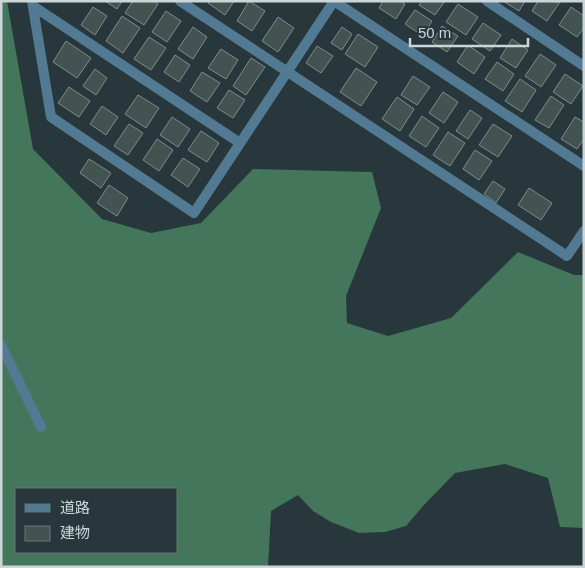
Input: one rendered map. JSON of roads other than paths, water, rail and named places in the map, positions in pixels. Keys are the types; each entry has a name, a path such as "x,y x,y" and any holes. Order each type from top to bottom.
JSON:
{"street":[{"path":"180,1 567,256 584,231"},
{"path":"32,4 51,117 194,213 334,1 584,166"},
{"path":"487,1 584,66"},
{"path":"32,4 240,143"},
{"path":"1,344 41,427"}]}
